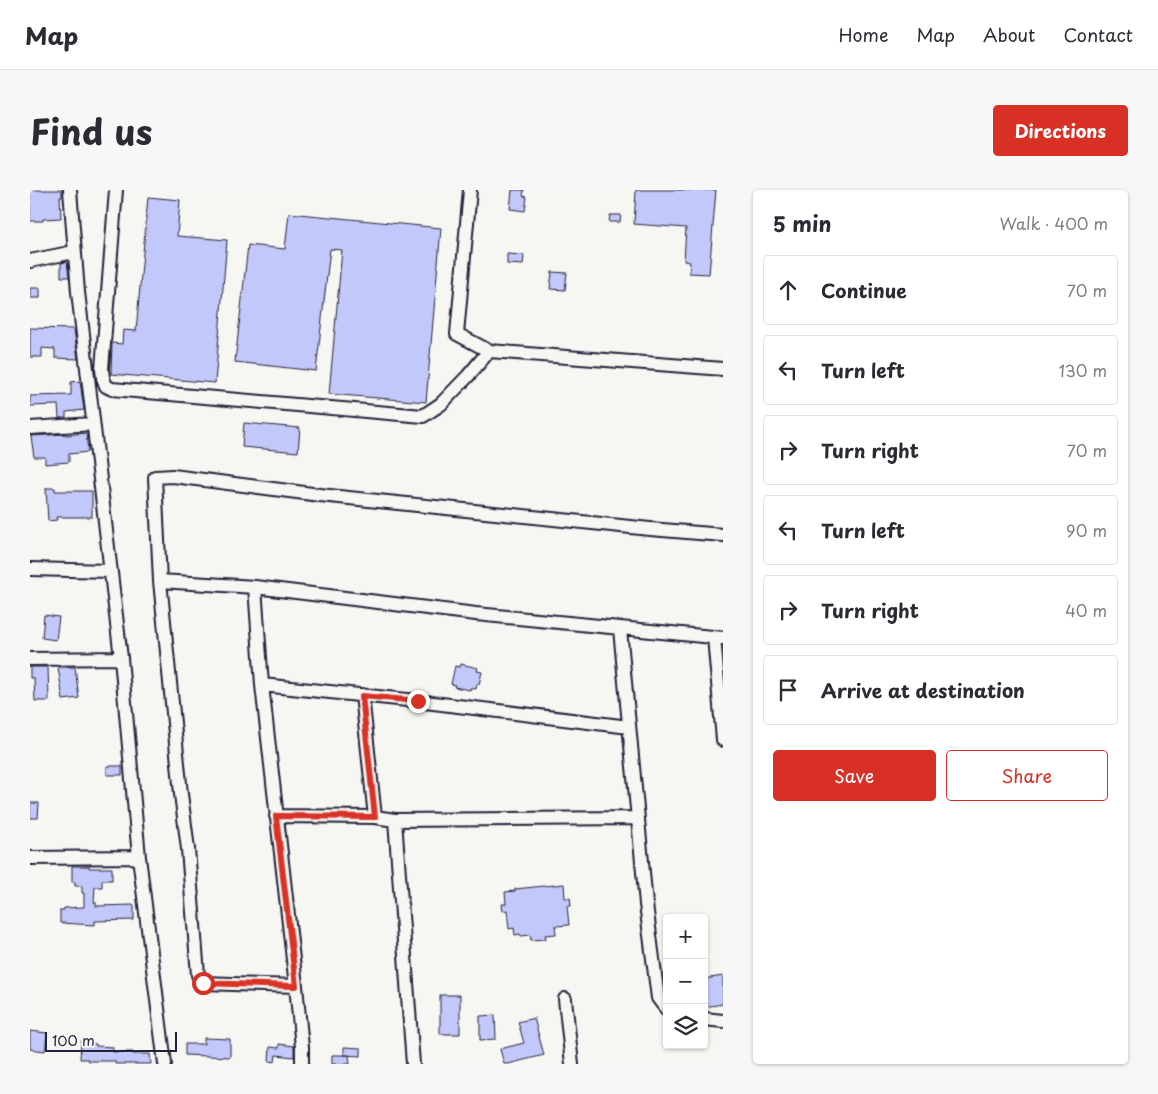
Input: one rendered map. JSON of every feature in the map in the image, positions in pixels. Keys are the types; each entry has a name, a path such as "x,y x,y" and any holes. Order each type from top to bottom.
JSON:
{"street":[{"path":"70,190 74,252 121,658 139,857 165,1064"},
{"path":"116,190 102,369 106,386 112,389 423,416 441,404 489,352"},
{"path":"470,190 457,334 489,352 723,369"},
{"path":"30,261 74,252"},
{"path":"30,428 93,424"},
{"path":"296,986 203,983 198,975 188,849 160,581 155,477 173,476 320,495 723,535"},
{"path":"30,569 110,570"},
{"path":"160,581 255,587 476,614 718,637 723,740"},
{"path":"255,587 262,685 296,986 302,1064"},
{"path":"620,629 646,904 658,998 663,1005"},
{"path":"30,659 121,658"},
{"path":"262,685 418,701 629,727"},
{"path":"362,696 375,817"},
{"path":"276,816 375,817 395,820 638,818"},
{"path":"395,820 413,1064"},
{"path":"30,858 139,857"},
{"path":"565,999 572,1064"},
{"path":"708,1019 723,1021"}],"building":[{"path":"30,190 62,190 62,197 60,197 61,218 30,221"},
{"path":"512,190 524,190 523,196 527,197 525,211 510,209"},
{"path":"636,190 716,190 709,274 689,273 690,262 684,261 686,228 634,224"},
{"path":"148,197 180,200 177,236 227,240 215,383 111,374 112,343 122,344 123,330 136,331"},
{"path":"289,213 441,228 426,402 329,394 342,250 330,249 316,371 235,362 248,245 285,249"},
{"path":"610,215 621,215 620,222 609,222"},
{"path":"507,254 524,255 523,265 507,264"},
{"path":"67,262 69,277 61,277 61,263"},
{"path":"552,272 567,273 565,290 550,289"},
{"path":"30,288 40,288 40,298 30,298"},
{"path":"30,328 74,329 78,359 55,358 55,349 42,348 42,357 30,357"},
{"path":"80,381 84,410 66,412 66,418 59,418 58,405 30,406 30,396 71,395 71,382"},
{"path":"244,423 300,428 298,452 242,447"},
{"path":"86,433 88,452 69,454 69,462 45,464 45,457 34,457 31,436"},
{"path":"46,488 55,488 55,491 92,491 92,517 56,517 57,520 48,521"},
{"path":"44,615 59,617 56,640 42,638"},
{"path":"461,664 478,668 477,671 482,672 476,689 470,688 470,690 454,687 455,685 451,684 455,666 460,667"},
{"path":"30,667 48,667 49,701 35,701 34,678 30,678"},
{"path":"58,667 75,667 79,698 63,700"},
{"path":"107,766 122,766 122,775 107,775"},
{"path":"30,803 39,803 38,818 30,818"},
{"path":"72,866 112,868 112,880 102,880 102,887 95,887 94,902 96,902 96,906 134,905 134,920 95,921 95,925 60,923 60,910 84,907 82,886 75,886 75,882 72,882"},
{"path":"564,884 565,898 570,898 571,906 567,906 569,925 555,926 556,934 545,935 546,939 531,940 530,935 515,935 514,928 509,929 507,910 503,911 502,904 506,904 505,892 515,891 515,889"},
{"path":"723,976 723,1004 708,1006 708,978"},
{"path":"440,995 460,995 460,1034 440,1034"},
{"path":"495,1015 496,1039 480,1040 480,1016"},
{"path":"534,1018 544,1055 504,1064 500,1049 524,1043 518,1022"},
{"path":"30,1031 47,1033 45,1051 30,1049"},
{"path":"204,1038 230,1039 230,1057 185,1055 185,1044 204,1044"},
{"path":"81,1041 92,1042 96,1046 113,1047 113,1052 150,1054 151,1064 115,1064 115,1061 88,1061 88,1059 80,1059"},
{"path":"279,1044 294,1046 294,1057 276,1055 275,1062 269,1061 270,1047 279,1048"},
{"path":"344,1047 361,1048 361,1056 344,1055"},
{"path":"332,1055 349,1055 350,1064 332,1064"}],"route":[{"path":"203,983 296,986 276,816 375,817 362,696 418,701"}]}
